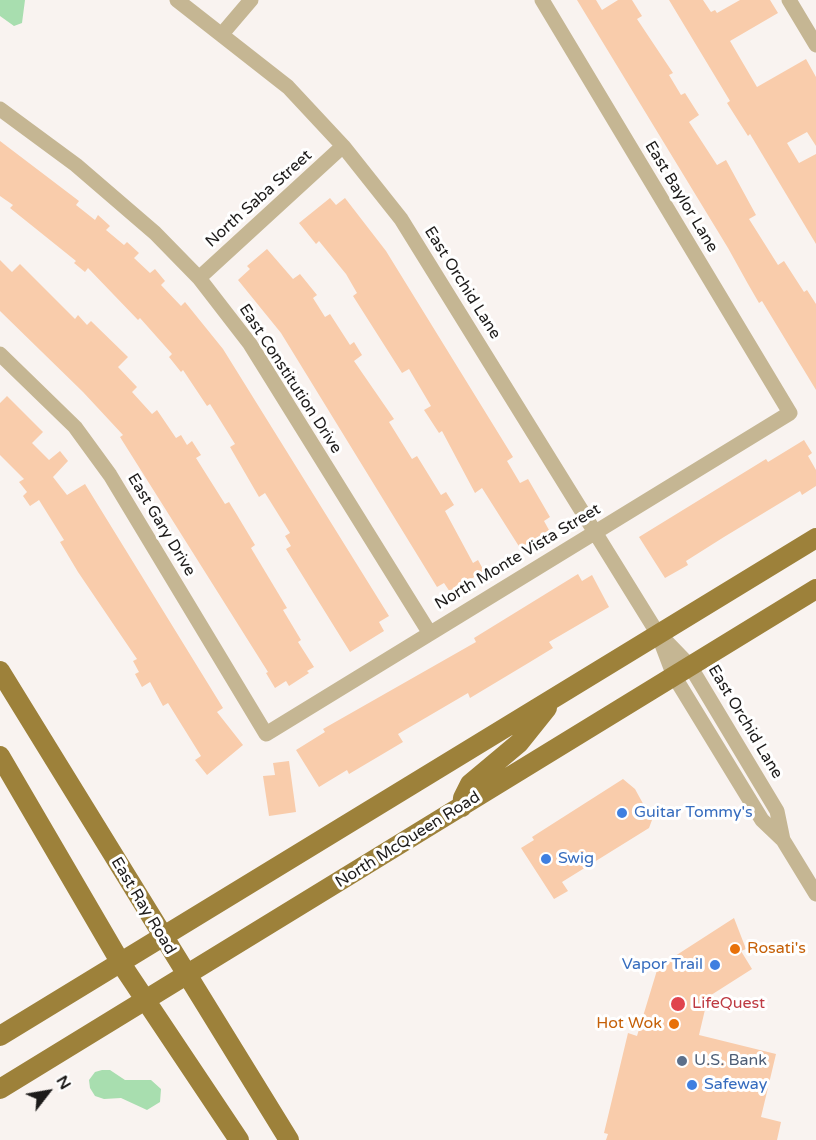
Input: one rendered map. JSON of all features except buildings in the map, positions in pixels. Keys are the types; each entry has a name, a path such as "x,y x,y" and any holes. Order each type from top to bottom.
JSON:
{"main road":[{"path":"0,1036 122,965 816,538"},
{"name":"North McQueen Road","path":"0,1089 145,1003 816,589"},
{"name":"East Ray Road","path":"0,671 163,939 289,1140"},
{"path":"462,807 463,798 470,784 519,743 556,697"},
{"path":"0,756 145,1003 239,1140"}],"street":[{"name":"East Orchid Lane","path":"177,0 288,87 343,146 401,219 594,533 682,671 762,820 783,840 816,894"},
{"path":"222,34 251,0"},
{"name":"East Baylor Lane","path":"542,0 790,413"},
{"path":"789,0 816,45"},
{"name":"East Constitution Drive","path":"0,110 76,165 155,233 199,278 250,344 429,632"},
{"name":"North Saba Street","path":"199,278 343,146"},
{"name":"East Gary Drive","path":"0,354 75,427 110,475 266,734"},
{"name":"North Monte Vista Street","path":"266,734 429,632 790,413"}],"green space":[{"path":"0,0 25,0 22,23 14,26 0,16"},
{"path":"110,1070 125,1080 151,1080 161,1089 160,1102 147,1110 121,1098 104,1099 95,1096 90,1088 89,1080 95,1072"}],"place":[{"name":"Guitar Tommy's","path":"622,813"},
{"name":"Swig","path":"546,859"},
{"name":"Rosati's","path":"735,949"},
{"name":"Vapor Trail","path":"715,965"},
{"name":"LifeQuest","path":"678,1004"},
{"name":"Hot Wok","path":"674,1024"},
{"name":"U.S. Bank","path":"682,1061"},
{"name":"Safeway","path":"692,1085"}]}
